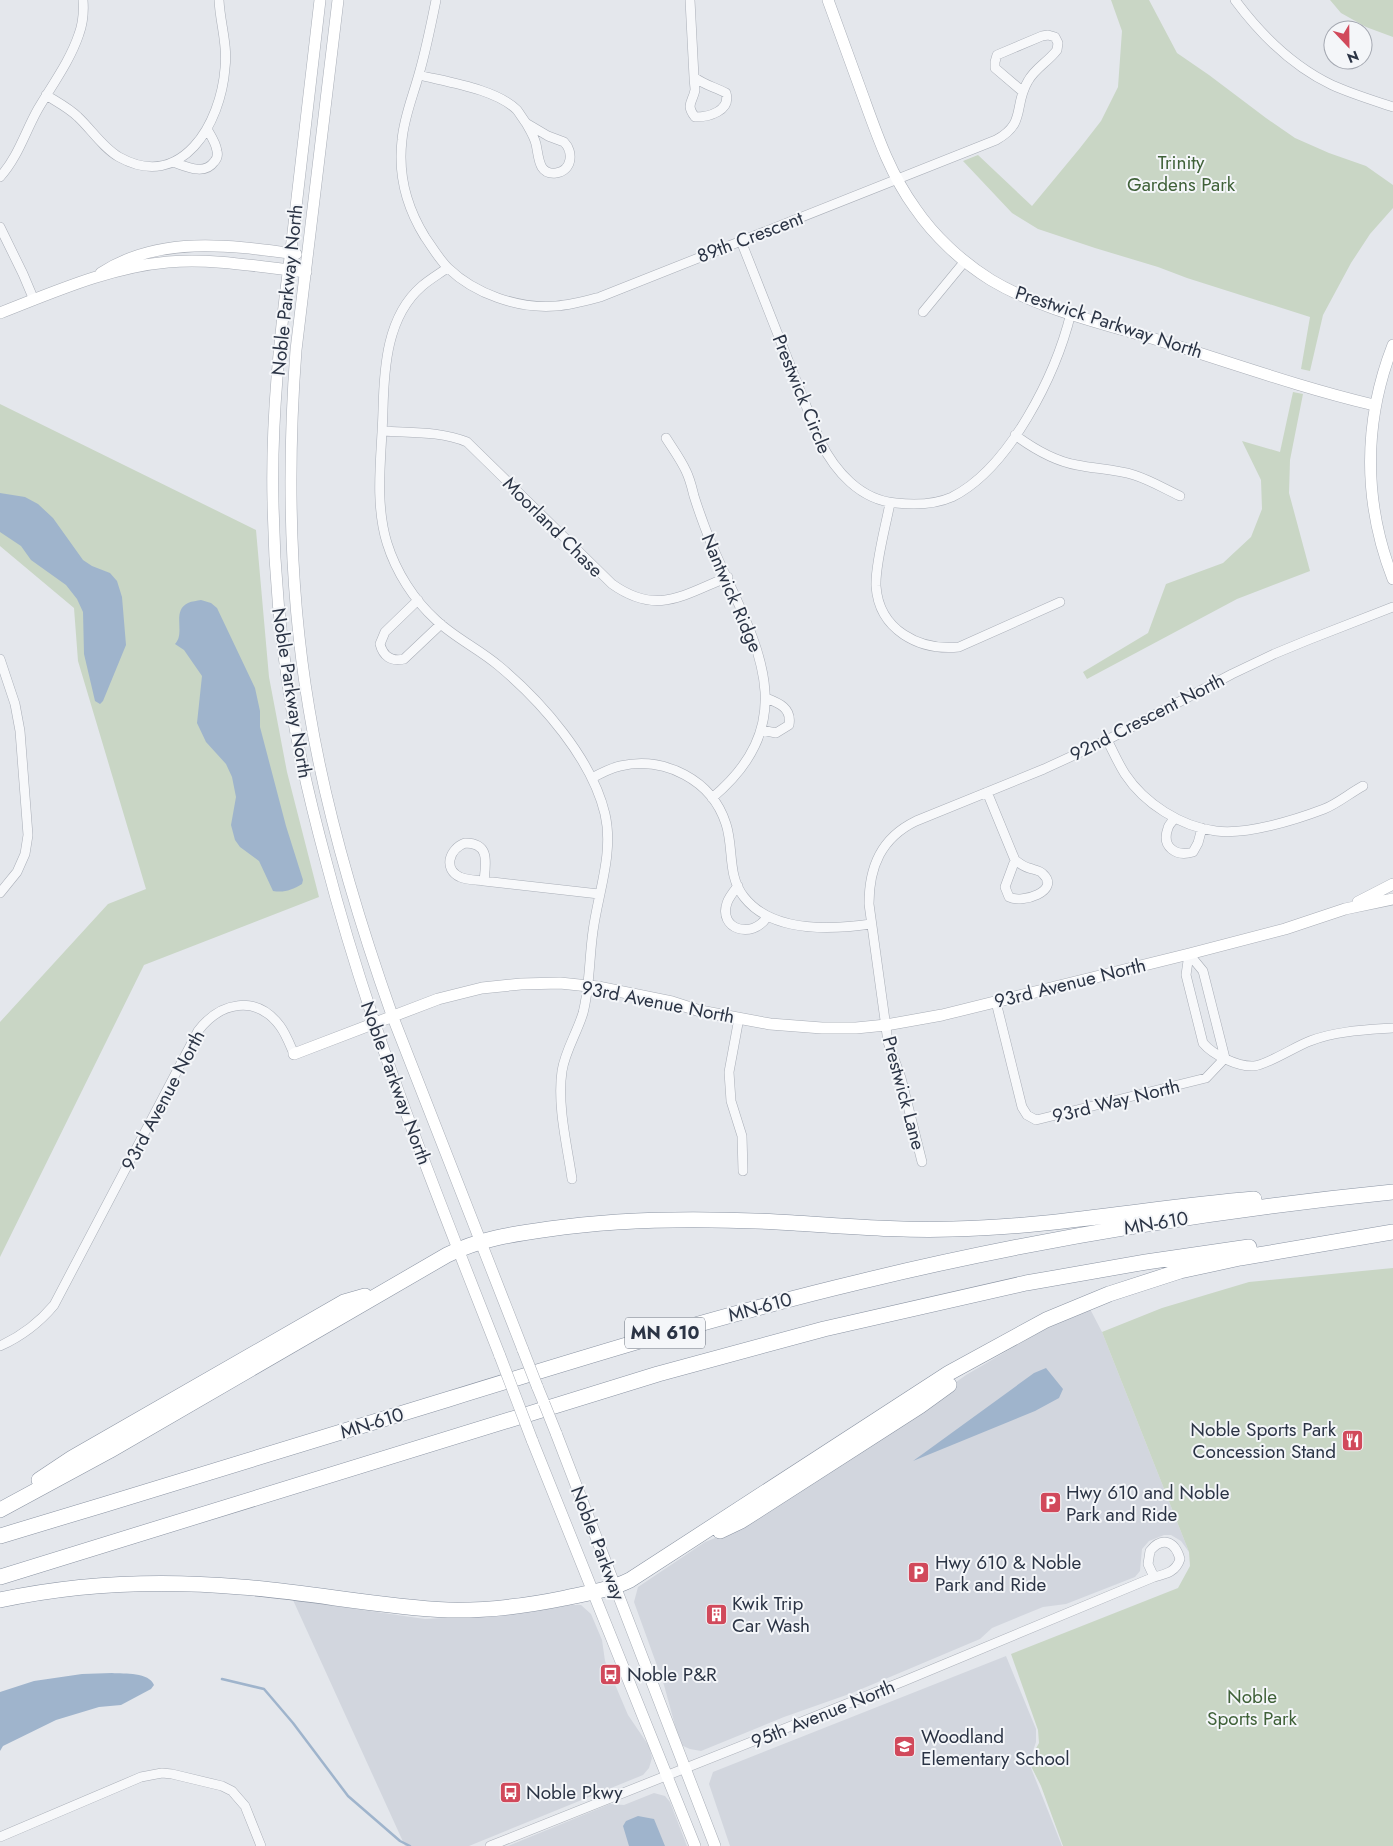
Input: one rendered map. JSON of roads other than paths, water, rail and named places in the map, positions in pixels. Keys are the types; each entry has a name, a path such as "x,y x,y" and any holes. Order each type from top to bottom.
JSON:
{"highway":[{"name":"MN-610","path":"0,1536 556,1366 777,1302 937,1264 1058,1239 1196,1216 1393,1192"},
{"path":"0,1509 109,1451 386,1290 458,1250 480,1241 565,1227 645,1220 712,1220 912,1229 986,1228 1273,1197 1346,1197"},
{"path":"0,1600 83,1587 177,1583 244,1587 404,1607 478,1610 523,1606 616,1587 630,1580 950,1373 1046,1320 1076,1306 1180,1271 1240,1258 1393,1231"},
{"name":"MN-610","path":"0,1577 658,1374 824,1328 969,1295 1090,1272 1210,1252 1393,1231"}],"main road":[{"name":"Noble Parkway North","path":"320,0 288,270 278,370 273,449 274,536 280,623 291,706 307,788 344,928 374,1022 413,1134 500,1356"},
{"name":"Noble Parkway North","path":"338,0 293,398 290,474 292,557 298,626 309,710 331,812 360,920 392,1015 480,1241"},
{"name":"Prestwick Parkway North","path":"828,0 878,140 896,180 924,221 965,261 992,280 1011,290 1071,313 1374,405"},
{"path":"97,276 116,264 140,254 170,247 212,245 308,255"},
{"path":"0,312 97,276 153,265 180,262 232,263 306,272"},
{"path":"1393,344 1374,405 1370,447 1371,491 1377,528 1393,579"},
{"name":"93rd Avenue North","path":"1345,909 1393,884"},
{"name":"93rd Avenue North","path":"294,1054 438,998 482,988 521,984 560,983 588,986 645,996 700,1011 770,1024 822,1028 856,1028 886,1025 942,1015 996,1002 1285,930 1345,909 1393,899"},
{"name":"Noble Parkway","path":"480,1241 715,1846"},
{"name":"Noble Parkway","path":"500,1356 592,1592 695,1846"}],"street":[{"path":"0,176 16,154 46,95 73,50 80,33 84,14 83,0"},
{"path":"46,95 76,115 116,156 142,166 156,166 173,162 193,150 207,129 222,91 226,47 219,0"},
{"name":"89th Crescent","path":"436,0 402,140 403,184 409,206 418,226 447,268 466,282 486,293 501,299 531,306 578,303 600,297 1004,136 1012,129 1017,120 1022,91 1040,66 1057,50 1058,43 1055,37 1042,36 997,55 994,62 996,68 1022,91"},
{"path":"690,0 694,77 695,90 690,101 690,111 695,117 704,117 720,110 726,105 728,100 726,93 702,84 694,77"},
{"path":"1235,0 1266,38 1308,71 1355,95 1393,107"},
{"path":"419,74 490,94 504,101 517,110 532,133 536,144 538,161 544,169 556,172 568,166 571,154 568,146 564,142 526,123"},
{"path":"173,162 195,169 203,170 210,167 216,161 218,153 207,129"},
{"path":"0,227 34,300"},
{"name":"Prestwick Circle","path":"741,241 828,459 856,487 873,497 890,503 912,505 931,503 950,497 968,487 983,475 1015,435 1041,393 1067,331 1071,313"},
{"path":"922,312 965,261"},
{"path":"447,268 421,287 406,306 396,325 388,347 384,370 380,496 382,519 386,542 394,564 418,600 441,624 500,666 526,691 573,747 592,778 606,817 607,859 593,931 588,986 583,1013 562,1070 561,1088 572,1179"},
{"name":"Moorland Chase","path":"382,431 440,434 467,442 612,584 624,593 637,599 652,602 666,601 728,577"},
{"path":"1015,435 1043,454 1059,461 1116,470 1137,476 1180,496"},
{"name":"Nantwick Ridge","path":"666,438 687,472 711,543 740,604 761,662 766,698 760,730 745,763 737,775 712,798"},
{"path":"890,503 876,586 880,602 887,617 910,640 942,649 958,647 1060,602"},
{"path":"418,600 385,632 380,644 386,656 397,661 404,659 441,624"},
{"name":"92nd Crescent North","path":"871,924 869,887 872,870 878,854 902,829 916,821 1107,740 1267,657 1393,608"},
{"path":"0,659 15,704 20,731 28,835 25,854 17,872 0,893"},
{"path":"760,730 776,733 789,725 790,719 784,706 766,698"},
{"path":"1107,740 1125,774 1138,790 1154,804 1175,818 1216,831 1232,831 1274,824 1325,809 1363,786"},
{"path":"592,778 619,766 636,764 653,764 671,768 686,775 701,785 721,811 730,840 732,866 738,886 750,904 767,917 794,924 828,927 871,924"},
{"path":"987,792 1015,860 1028,868 1043,873 1047,878 1047,885 1044,891 1038,895 1021,900 1009,897 1005,887 1015,860"},
{"path":"1175,818 1168,828 1166,842 1171,849 1178,853 1184,855 1193,852 1198,843 1202,828"},
{"path":"484,881 485,854 480,847 473,843 456,846 451,853 452,869 458,876 466,879 600,894"},
{"path":"738,886 726,904 726,913 731,924 742,930 748,930 760,926 767,917"},
{"name":"Prestwick Lane","path":"871,924 888,1042 901,1078 922,1162"},
{"path":"1189,954 1186,975 1203,1043 1210,1051 1237,1064 1255,1066 1310,1041 1359,1030 1393,1028"},
{"path":"1189,954 1203,972 1226,1058"},
{"name":"93rd Way North","path":"996,1002 1022,1107 1027,1115 1036,1120 1206,1078 1226,1058"},
{"name":"93rd Avenue North","path":"0,1346 28,1331 54,1305 198,1031 207,1020 231,1006 259,1009 271,1016 280,1026 294,1054"},
{"path":"739,1018 729,1072 731,1101 742,1136 743,1171"},
{"name":"95th Avenue North","path":"490,1846 929,1671 1154,1577"},
{"path":"0,1837 141,1777 162,1773 222,1786 232,1791 244,1806 261,1846"}],"water":[{"path":"0,493 25,497 38,504 53,518 83,560 92,566 110,573 117,581 122,597 126,645 103,701 100,704 95,701 84,654 83,612 77,599 66,585 31,560 21,546 0,532"},
{"path":"201,600 211,603 217,608 255,688 260,711 260,727 286,826 303,880 302,884 295,888 281,892 273,891 259,861 240,847 235,840 231,825 236,797 232,777 226,764 206,742 197,723 202,676 184,650 175,644 179,634 180,611 190,602"},
{"path":"1046,1368 1063,1389 1059,1398 1035,1411 913,1461 1034,1373"},
{"path":"112,1673 142,1676 154,1685 151,1689 121,1705 99,1707 56,1720 3,1746 0,1751 0,1692 34,1681 82,1674"},
{"path":"638,1816 654,1819 665,1846 629,1846 623,1826 626,1821"}],"waterway":[{"path":"222,1679 264,1689 293,1723 348,1796 400,1841 410,1846"}],"place":[{"name":"Noble Sports Park Concession Stand","path":"1352,1440"},
{"name":"Hwy 610 and Noble Park and Ride","path":"1050,1503"},
{"name":"Hwy 610 & Noble Park and Ride","path":"919,1573"},
{"name":"Kwik Trip Car Wash","path":"716,1614"},
{"name":"Noble P&R","path":"611,1674"},
{"name":"Woodland Elementary School","path":"905,1747"},
{"name":"Noble Pkwy","path":"510,1792"}],"park label":[{"name":"Trinity Gardens Park","path":"1181,173"},
{"name":"Noble Sports Park","path":"1252,1707"}]}
